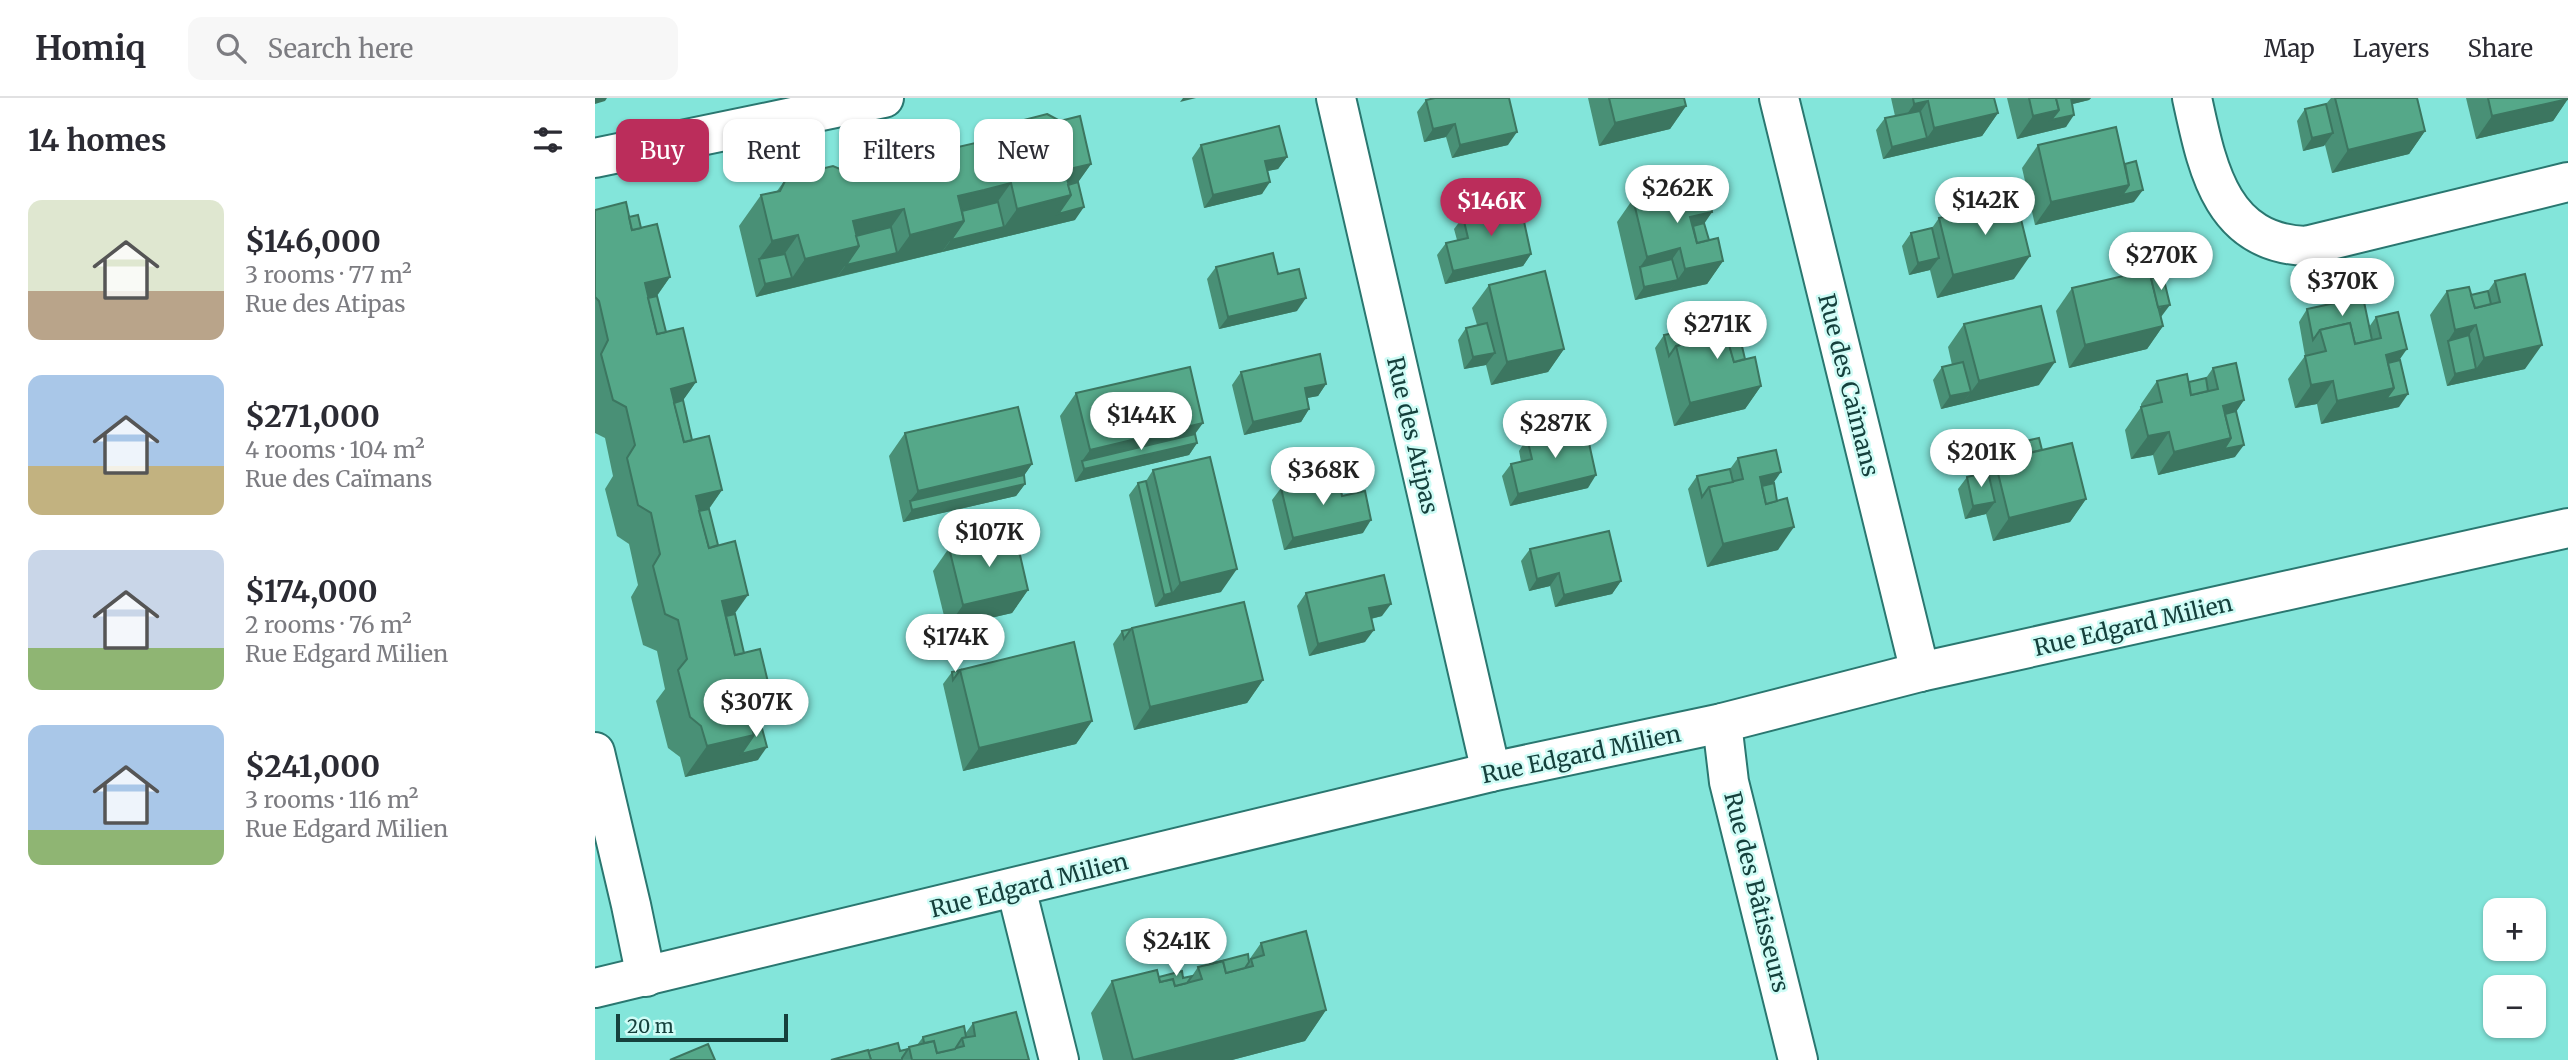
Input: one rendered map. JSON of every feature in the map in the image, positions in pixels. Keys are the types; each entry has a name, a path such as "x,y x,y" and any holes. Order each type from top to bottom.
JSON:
{"street":[{"name":"Rue des Atipas","path":"1336,98 1491,772"},
{"name":"Rue des Caïmans","path":"1779,98 1920,672"},
{"path":"2192,98 2206,160 2225,202 2250,229 2266,239 2285,245 2306,246 2568,182"},
{"path":"595,158 874,99"},
{"name":"Rue Edgard Milien","path":"595,988 1491,772 1721,723 1920,672 2568,528"},
{"name":"Rue des Bâtisseurs","path":"1721,723 1730,782 1798,1060"},
{"path":"595,752 646,977"},
{"path":"1016,888 1059,1060"}],"building":[{"path":"1509,98 1517,132 1460,145 1455,124 1433,129 1426,100"},
{"path":"1609,98 1684,98 1686,106 1615,123"},
{"path":"1913,98 1994,98 1998,113 1934,128 1928,101 1914,104"},
{"path":"2029,98 2056,98 2059,110 2033,116"},
{"path":"2056,98 2071,98 2074,115 2051,120 2059,110"},
{"path":"2335,98 2417,98 2425,131 2348,150"},
{"path":"2488,98 2568,98 2568,99 2492,116"},
{"path":"2326,104 2333,133 2312,138 2305,109"},
{"path":"1920,111 1927,138 1892,147 1885,118"},
{"path":"1047,114 1056,119 1027,119"},
{"path":"1080,116 1091,164 1073,168 1073,119 1068,119"},
{"path":"1279,126 1287,157 1265,161 1270,182 1213,195 1201,145"},
{"path":"2116,127 2129,185 2051,202 2038,145"},
{"path":"974,143 974,182 1068,182 1071,195 1017,209 1011,183 958,196 964,221 910,235 904,209 853,221 859,246 805,259 798,235 772,241 761,195 780,191 784,182 825,182 825,168 833,166 839,169 839,182 960,182 960,147"},
{"path":"2136,161 2143,190 2122,195 2129,185 2125,164"},
{"path":"1078,182 1084,207 1058,214 1071,195 1068,185"},
{"path":"1705,182 1712,212 1690,217 1697,243 1718,238 1723,261 1685,269 1680,248 1647,257 1633,199"},
{"path":"2016,199 2030,256 1953,275 1939,218"},
{"path":"626,202 632,230 657,224 670,277 645,283 657,334 683,328 696,382 671,389 684,442 709,436 722,490 696,496 709,548 735,541 748,595 722,601 735,655 760,649 773,703 748,709 754,735 707,746 701,726 690,717 678,670 687,659 678,620 665,614 653,566 660,554 651,513 638,505 627,458 635,445 626,407 613,400 601,354 608,340 599,301 595,297 595,210"},
{"path":"998,202 1004,227 951,240 964,221 962,211"},
{"path":"1520,203 1531,254 1453,271 1446,243 1468,238 1463,217"},
{"path":"638,215 641,228 632,230 629,217"},
{"path":"1704,223 1709,240 1697,243 1693,226"},
{"path":"891,227 897,253 846,265 859,246 856,236"},
{"path":"1932,228 1939,258 1918,263 1911,233"},
{"path":"1273,253 1278,274 1299,269 1306,298 1228,317 1216,267"},
{"path":"785,254 792,278 765,284 759,259"},
{"path":"1672,259 1678,280 1644,287 1640,267"},
{"path":"2149,270 2163,326 2085,345 2072,288"},
{"path":"1545,271 1564,349 1507,362 1489,285"},
{"path":"2525,274 2542,345 2484,358 2476,325 2455,330 2447,291 2469,287 2475,308 2500,302 2495,281"},
{"path":"2163,276 2170,305 2158,307 2151,278"},
{"path":"2488,291 2491,304 2475,308 2471,295"},
{"path":"657,296 666,332 657,334 648,298"},
{"path":"2363,297 2372,340 2355,344 2350,323 2320,330 2313,340 2307,309"},
{"path":"2041,306 2055,362 1979,381 1964,324"},
{"path":"1743,309 1749,332 1727,336 1734,362 1755,357 1761,386 1690,403 1676,346 1710,338 1705,317"},
{"path":"2398,312 2407,349 2386,355 2394,388 2337,401 2333,381 2311,385 2305,356 2326,351 2320,330 2350,323 2355,344 2381,338 2376,317"},
{"path":"1487,323 1495,353 1473,357 1466,328"},
{"path":"1697,328 1700,340 1676,346 1669,356 1664,335"},
{"path":"2469,335 2476,369 2455,374 2448,341"},
{"path":"1741,342 1745,359 1734,362 1729,345"},
{"path":"1320,354 1326,384 1305,388 1309,409 1253,422 1241,372"},
{"path":"2400,360 2408,394 2386,399 2394,388 2388,363"},
{"path":"1963,362 1971,392 1950,396 1942,367"},
{"path":"2236,363 2244,400 2223,406 2231,438 2174,452 2169,432 2148,436 2141,407 2162,402 2157,381 2187,374 2191,395 2218,389 2213,368"},
{"path":"1190,367 1203,423 1090,450 1076,393"},
{"path":"2206,378 2208,391 2191,395 2189,382"},
{"path":"683,400 692,440 684,442 674,403"},
{"path":"1018,407 1032,464 918,491 905,433"},
{"path":"2236,411 2244,445 2224,449 2231,438 2225,414"},
{"path":"1585,425 1596,475 1518,494 1511,464 1532,459 1527,438"},
{"path":"1195,434 1197,443 1084,469 1082,461"},
{"path":"2039,438 2042,450 1995,461 1988,472 1982,451"},
{"path":"2072,443 2086,499 2009,518 1995,461"},
{"path":"1776,450 1781,472 1760,477 1766,504 1787,498 1794,527 1723,544 1709,487 1743,479 1738,458"},
{"path":"1210,457 1237,569 1180,583 1153,470"},
{"path":"1730,469 1733,482 1709,487 1702,497 1697,476"},
{"path":"1988,472 1995,502 1973,506 1967,477"},
{"path":"1338,474 1342,496 1365,491 1371,520 1293,538 1281,488"},
{"path":"1024,475 1025,484 912,510 910,501"},
{"path":"1146,481 1172,593 1164,595 1138,483"},
{"path":"1774,483 1777,501 1766,504 1762,486"},
{"path":"709,509 718,545 709,548 699,511"},
{"path":"1609,531 1621,581 1564,595 1559,573 1537,579 1530,549"},
{"path":"1015,533 1028,590 963,605 949,548"},
{"path":"1384,575 1391,604 1369,608 1374,630 1318,644 1306,593"},
{"path":"1244,602 1263,680 1150,707 1132,628"},
{"path":"735,614 744,653 735,655 726,616"},
{"path":"1131,629 1124,639 1122,631"},
{"path":"1074,642 1092,721 979,748 960,670"},
{"path":"960,670 953,680 952,672"},
{"path":"760,721 767,747 741,754 754,735 751,724"},
{"path":"1306,931 1326,1010 1133,1060 1112,981 1157,970 1160,982 1173,979 1175,986 1202,979 1198,967 1223,961 1226,973 1253,966 1251,959 1264,955 1261,943"},
{"path":"1248,954 1249,962 1245,968 1226,973 1223,961 1206,965"},
{"path":"1182,971 1183,978 1192,976 1187,983 1175,986 1173,979 1160,982 1159,977"},
{"path":"1016,1012 1029,1060 912,1060 909,1047 934,1041 937,1053 964,1046 962,1038 975,1036 973,1023"},
{"path":"964,1026 966,1037 962,1038 955,1049 937,1053 934,1041 924,1043 923,1037"},
{"path":"898,1043 900,1051 908,1049 902,1060 871,1060 868,1051"},
{"path":"708,1044 715,1060 670,1060"},
{"path":"868,1050 871,1060 831,1060"}]}
